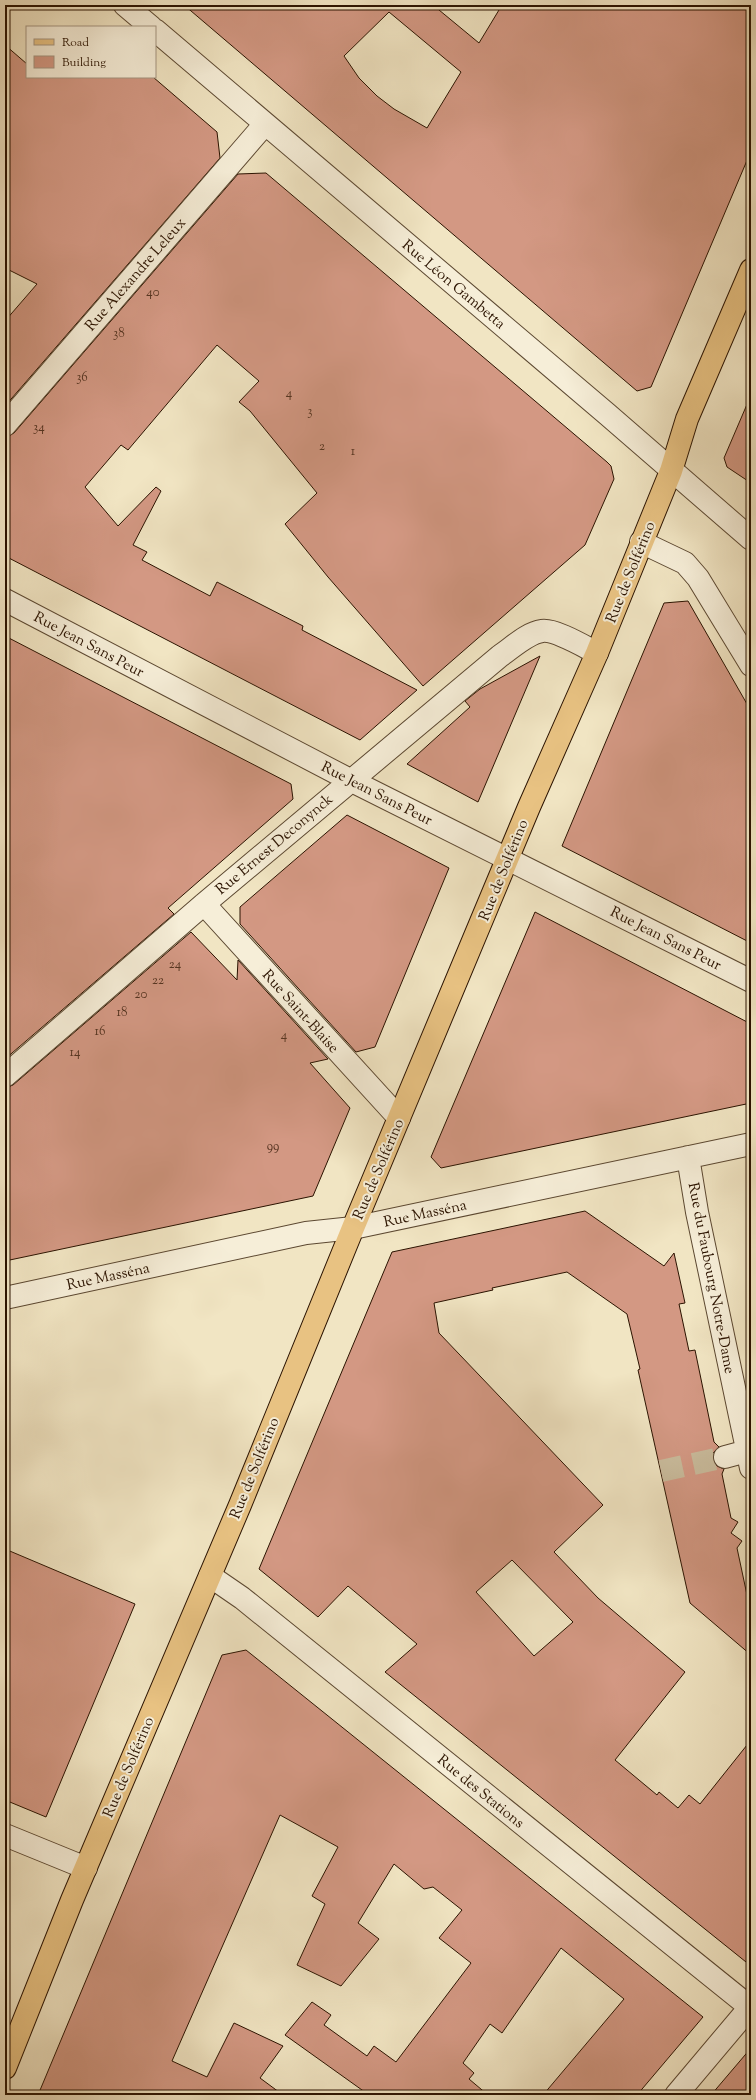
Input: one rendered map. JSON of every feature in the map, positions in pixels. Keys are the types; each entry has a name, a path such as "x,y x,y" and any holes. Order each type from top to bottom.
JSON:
{"main road":[{"name":"Rue de Solférino","path":"5,2068 86,1868 210,1576 399,1118 597,653 671,471 687,419 751,270"}],"street":[{"path":"125,5 150,26"},
{"name":"Rue Léon Gambetta","path":"156,31 607,414 751,539"},
{"name":"Rue Alexandre Leleux","path":"5,425 265,124"},
{"path":"641,542 685,562 698,578 751,665"},
{"name":"Rue Jean Sans Peur","path":"5,600 350,780 751,981"},
{"name":"Rue Ernest Deconynck","path":"5,1076 350,780 500,656 536,632 544,630 554,633 597,653"},
{"name":"Rue Saint-Blaise","path":"204,904 399,1118"},
{"name":"Rue Masséna","path":"5,1298 306,1233 353,1228 751,1144"},
{"name":"Rue du Faubourg Notre-Dame","path":"688,1157 749,1459"},
{"path":"725,1457 749,1459"},
{"name":"Rue des Stations","path":"210,1576 242,1598 751,2007"},
{"path":"5,1834 86,1868"},
{"path":"676,2095 751,2007"}],"building":[{"path":"184,5 433,5 479,43 502,5 751,5 751,151 651,387 637,391","holes":["389,12 461,72 427,128 394,109 377,96 359,78 344,56"]},
{"path":"5,45 26,63 26,78 154,78 217,132 220,158 5,406 5,321 37,284 5,268"},
{"path":"266,173 607,462 611,466 614,479 585,545 423,686 328,577 285,524 317,493 250,411 239,402 259,381 217,345 128,450 121,445 85,487 118,526 156,487 161,491 133,545 147,552 142,560 210,596 217,582 303,626 302,630 417,690 360,740 5,556 5,437 14,433 238,174"},
{"path":"751,395 751,483 727,467 724,458"},
{"path":"688,601 751,711 751,943 562,846 664,603"},
{"path":"5,636 291,784 293,799 168,908 174,914 5,1059"},
{"path":"540,656 478,802 407,764 470,707 465,701 480,689"},
{"path":"347,815 449,868 375,1047 356,1052 240,924 240,907"},
{"path":"535,912 751,1024 751,1103 441,1168 431,1157"},
{"path":"191,932 237,980 238,960 328,1059 310,1063 350,1108 313,1196 5,1261 5,1088 13,1085"},
{"path":"585,1211 664,1266 674,1253 685,1303 679,1304 689,1351 695,1350 714,1442 719,1447 713,1453 713,1460 717,1466 724,1469 722,1474 731,1518 738,1522 731,1533 742,1541 737,1548 747,1595 751,1599 751,1655 690,1603 627,1314 567,1272 492,1288 493,1290 434,1303 439,1333 603,1505 554,1552 598,1598 685,1672 615,1760 657,1795 659,1792 678,1808 689,1795 700,1804 751,1740 751,1966 385,1672 417,1644 348,1586 318,1617 259,1569 392,1252","holes":["512,1560 573,1622 534,1656 476,1592"]},
{"path":"5,1549 135,1604 46,1817 5,1800"},
{"path":"246,1650 703,2017 637,2095 543,2095 624,1999 561,1948 502,2033 490,2024 463,2063 474,2073 469,2079 488,2095 369,2095 285,2035 312,2002 331,2015 324,2025 367,2056 374,2046 396,2062 471,1963 439,1938 462,1910 433,1887 424,1889 394,1864 358,1923 379,1939 341,1986 297,1965 325,1904 312,1896 338,1847 280,1815 172,2061 207,2077 234,2023 283,2046 260,2078 283,2095 38,2095 222,1655"},
{"path":"751,2048 751,2095 711,2095"}],"tunnel":[{"path":"661,1471 725,1457"}]}
